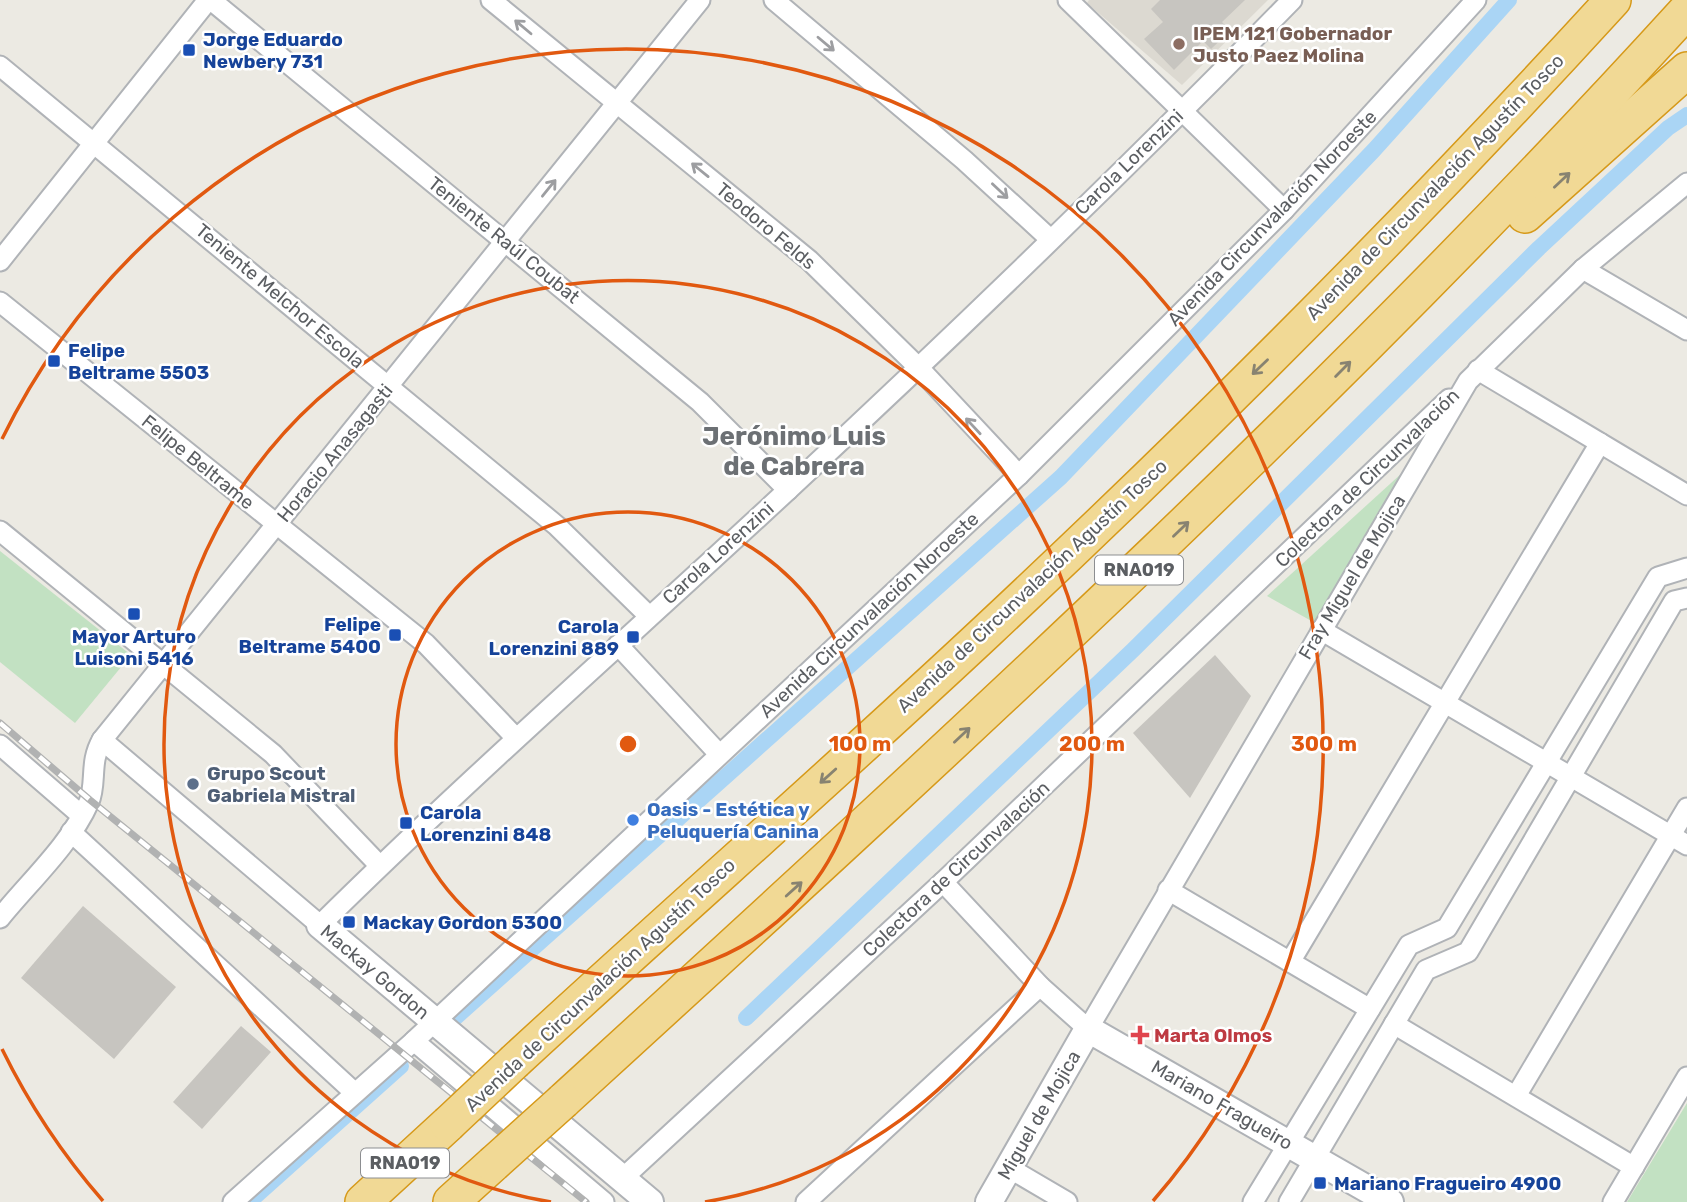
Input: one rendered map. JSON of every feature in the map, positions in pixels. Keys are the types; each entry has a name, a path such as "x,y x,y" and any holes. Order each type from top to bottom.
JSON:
{"highway":[{"path":"1287,341 1348,257 1591,0"},
{"name":"Avenida de Circunvalación Agustín Tosco","path":"363,1202 995,623 1287,341 1613,0"},
{"name":"RNA019","path":"451,1202 497,1181 766,914 1155,554 1396,317 1687,10"},
{"path":"1396,317 1470,264 1687,70"}],"main road":[{"name":"Mackay Gordon","path":"320,925 650,1202"},
{"name":"Mariano Fragueiro","path":"1088,1028 1390,1202"},
{"name":"Miguel de Mojica","path":"989,1202 1088,1028"}],"street":[{"path":"0,261 210,0"},
{"name":"Teniente Raúl Coubat","path":"210,0 700,402 788,490"},
{"name":"Teodoro Felds","path":"491,0 808,260 918,368 1019,475"},
{"name":"Horacio Anasagasti","path":"0,918 76,823 90,800 92,763 102,740 699,0"},
{"path":"774,0 964,160 1049,238"},
{"name":"Carola Lorenzini","path":"320,925 516,737 918,368 1049,238 1183,112 1292,0"},
{"name":"Avenida Circunvalación Noroeste","path":"233,1202 414,1041 1019,475 1284,211 1476,0"},
{"path":"1072,1 1284,211"},
{"name":"Teniente Melchor Escola","path":"0,66 577,544 649,616"},
{"name":"Fray Miguel de Mojica","path":"1088,1028 1473,375 1583,268 1687,184"},
{"path":"1583,268 1687,330"},
{"name":"Felipe Beltrame","path":"0,302 426,644 516,737"},
{"path":"1473,375 1600,443 1687,495"},
{"name":"Colectora de Circunvalación","path":"623,1178 943,882 1473,375"},
{"path":"1290,962 1600,443"},
{"path":"1390,454 1405,459 1409,464 1410,480"},
{"path":"0,531 273,754 380,866"},
{"path":"1254,1202 1409,945 1447,928 1658,577 1687,568"},
{"path":"1289,1202 1426,970 1468,953 1569,775 1674,601 1687,598"},
{"path":"1321,630 1679,841"},
{"path":"618,645 719,754"},
{"name":"Mackay Gordon","path":"102,740 320,925"},
{"path":"0,745 76,823 355,1093"},
{"path":"1516,1096 1679,841 1687,808"},
{"name":"Mariano Fragueiro","path":"943,882 1040,986 1088,1028"},
{"path":"1168,890 1370,1009"},
{"path":"806,1202 1040,986"},
{"path":"1394,1024 1634,1167"},
{"path":"414,1041 604,1202"},
{"path":"1613,1202 1687,1077"},
{"path":"1009,1168 1067,1202"}],"shaded area":[{"name":"IPEM 121 Gobernador Justo Paez Molina","path":"1089,0 1268,0 1182,85 1087,3"}],"green space":[{"path":"1402,473 1315,623 1267,596"},
{"path":"0,551 131,655 75,723 0,662"},
{"path":"1687,1103 1687,1202 1627,1202"}],"building":[{"path":"1160,0 1245,0 1222,22 1230,31 1211,49 1203,41 1174,70 1144,39 1163,22 1151,9"},
{"path":"1215,655 1251,696 1190,798 1133,733"},
{"path":"83,906 176,987 114,1059 21,978"},
{"path":"241,1026 271,1052 202,1129 173,1102"}],"waterway":[{"path":"456,1017 1061,477 1374,150 1509,0"},
{"path":"746,1018 1133,650 1539,248 1668,128 1687,115"},
{"path":"249,1202 401,1066"}],"railway":[{"path":"0,723 90,800 586,1202"}],"place":[{"name":"IPEM 121 Gobernador Justo Paez Molina","path":"1179,44"},
{"name":"Jorge Eduardo Newbery 731","path":"189,50"},
{"name":"Felipe Beltrame 5503","path":"54,361"},
{"name":"Mayor Arturo Luisoni 5416","path":"134,614"},
{"name":"Felipe Beltrame 5400","path":"395,635"},
{"name":"Carola Lorenzini 889","path":"633,637"},
{"name":"Grupo Scout Gabriela Mistral","path":"193,784"},
{"name":"Oasis - Estética y Peluquería Canina","path":"633,820"},
{"name":"Carola Lorenzini 848","path":"406,823"},
{"name":"Mackay Gordon 5300","path":"349,922"},
{"name":"Marta Olmos","path":"1140,1035"},
{"name":"Mariano Fragueiro 4900","path":"1320,1183"}],"district":[{"name":"Jerónimo Luis de Cabrera","path":"794,450"}]}
